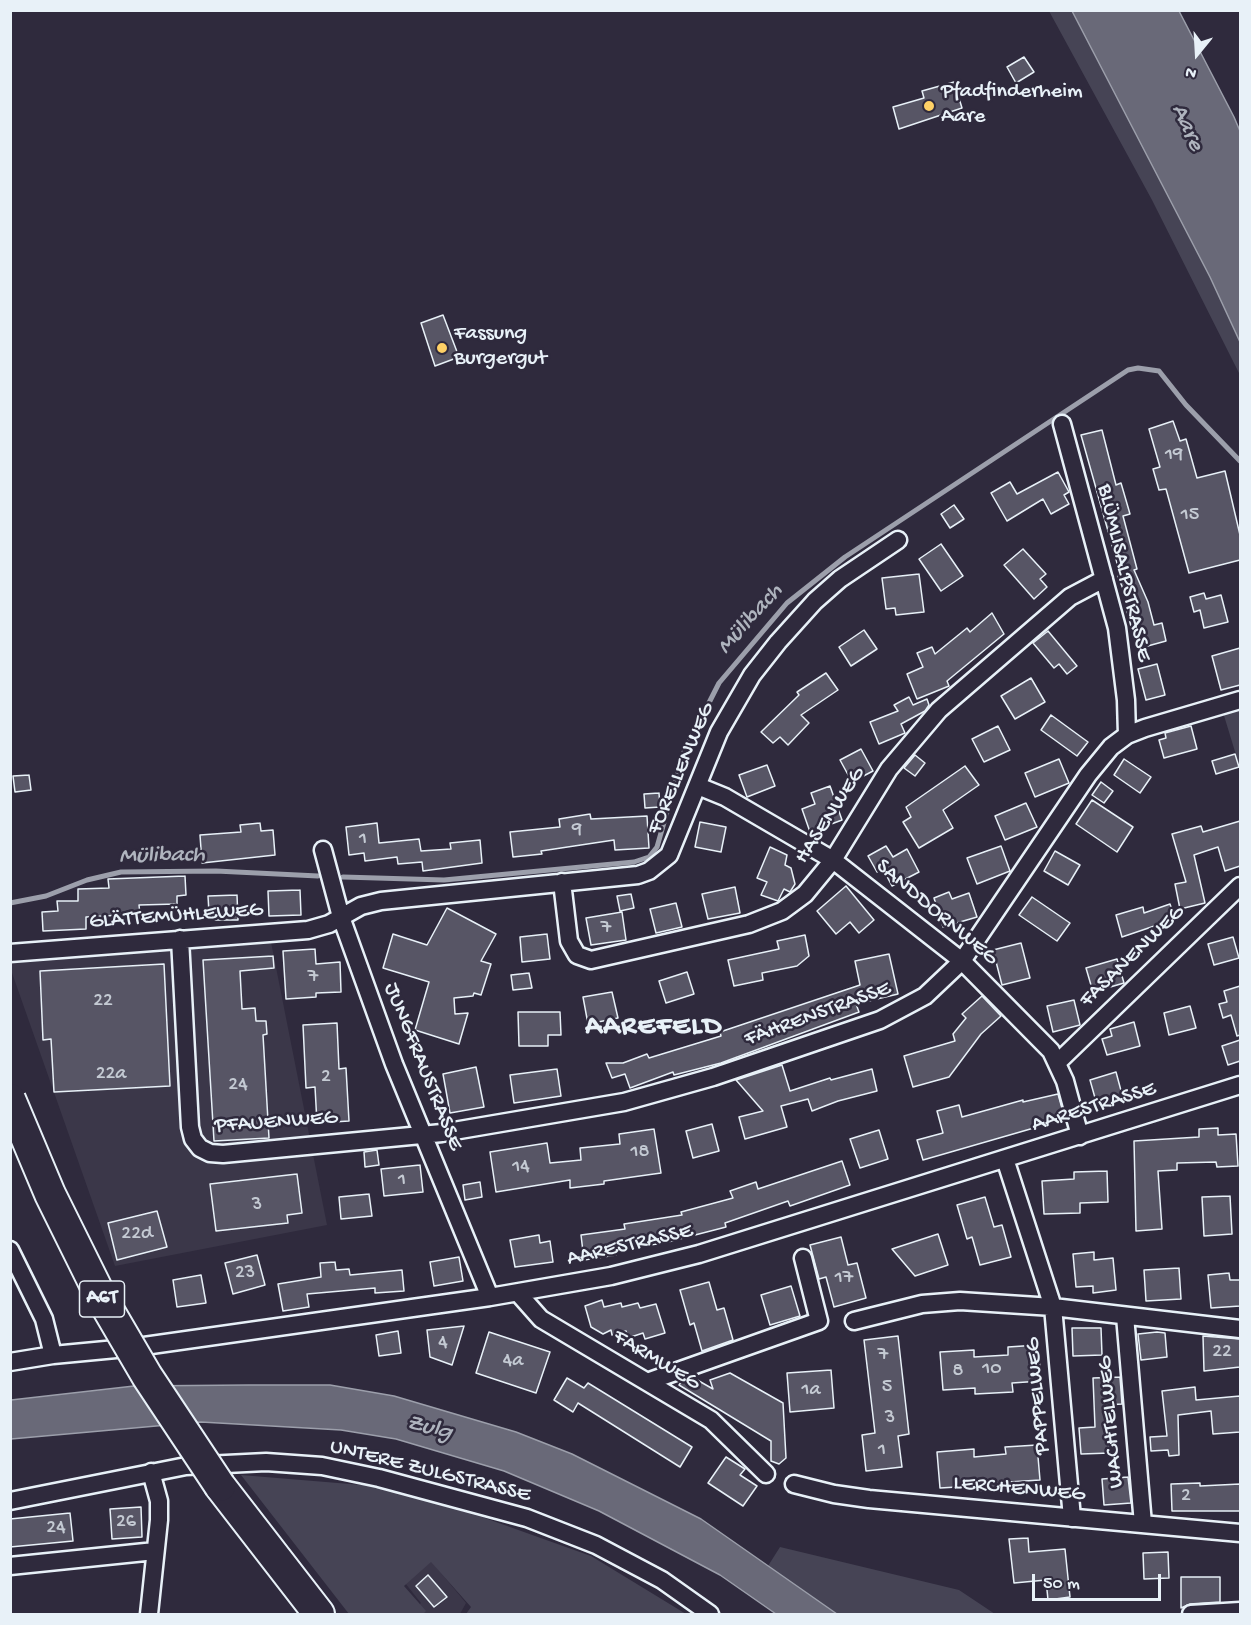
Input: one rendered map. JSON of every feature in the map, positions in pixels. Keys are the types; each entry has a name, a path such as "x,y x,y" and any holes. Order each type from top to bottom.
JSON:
{"highway":[{"name":"A6T","path":"10,1099 50,1194 102,1299 147,1376 220,1486 319,1614"}],"street":[{"name":"BLÜMLISALPSTRASSE","path":"1062,424 1117,628 1127,735"},
{"name":"FORELLENWEG","path":"341,917 361,906 381,901 639,875 660,865 669,855 676,841 707,759 730,712 752,675 815,601 840,579 898,540"},
{"name":"HASENWEG","path":"562,882 572,949 577,955 591,960 768,918 805,894 833,860 889,769 939,710 1070,597 1104,579"},
{"name":"FÄHRENSTRASSE","path":"424,1134 593,1108 712,1077 880,1020 902,1010 925,996 962,961 1098,760 1127,735 1240,700"},
{"name":"SANDDORNWEG","path":"698,786 725,797 833,860 962,961 1041,1040 1058,1062 1080,1136"},
{"name":"JUNGFRAUSTRASSE","path":"323,850 341,917 394,1064 490,1297"},
{"name":"FASANENWEG","path":"1058,1062 1240,886"},
{"name":"GLÄTTEMÜHLEWEG","path":"10,953 308,930 341,917"},
{"name":"PFAUENWEG","path":"180,939 190,1127 193,1139 200,1148 210,1153 223,1154 424,1134"},
{"name":"AARESTRASSE","path":"10,1362 53,1354 136,1347 518,1293 611,1276 699,1254 1240,1085"},
{"name":"PAPPELWEG","path":"1005,1159 1053,1307 1072,1518"},
{"path":"10,1250 45,1319 53,1354"},
{"path":"647,1382 819,1321 803,1258"},
{"name":"FARMWEG","path":"518,1293 540,1318 711,1420 766,1474"},
{"name":"PAPPELWEG","path":"854,1321 940,1302 1053,1307 1240,1329"},
{"name":"WACHTELWEG","path":"1125,1316 1143,1524"},
{"name":"UNTERE ZULGSTRASSE","path":"10,1501 150,1472 197,1466 266,1462 322,1466 390,1480 527,1518 596,1545 662,1580 710,1614"},
{"path":"149,1614 159,1501 150,1472"},
{"name":"LERCHENWEG","path":"794,1484 834,1494 869,1499 1240,1533"},
{"path":"10,1566 155,1551"},
{"path":"1191,1614 1240,1611"}],"shaded area":[{"path":"1049,11 1072,11 1210,277 1240,342 1240,375 1152,200"},
{"path":"1240,705 1240,768 1222,709"},
{"path":"269,932 327,1225 115,1266 11,970 10,955"},
{"path":"241,1475 374,1486 482,1517 591,1556 686,1614 466,1614 471,1607 431,1562 404,1586 426,1611 423,1614 349,1614"},
{"path":"780,1547 959,1590 995,1614 837,1614 768,1566"},
{"path":"431,1561 466,1603 460,1614 408,1614 421,1603 405,1583"}],"water":[{"name":"Aare","path":"1072,11 1179,11 1234,117 1240,131 1240,342 1210,277"},
{"name":"Zulg","path":"330,1385 394,1396 516,1432 572,1454 701,1519 837,1614 776,1614 720,1575 599,1511 504,1471 396,1439 341,1430 201,1422 11,1439 11,1400 134,1386"}],"building":[{"path":"1024,57 1034,72 1016,83 1007,67"},
{"name":"Pfadfinderheim Aare","path":"954,82 962,108 899,129 893,107 924,98 922,91"},
{"name":"Fassung Burgergut","path":"443,315 459,357 435,366 421,323"},
{"path":"1173,421 1180,441 1186,439 1197,478 1225,471 1240,535 1240,560 1189,573 1166,489 1159,490 1153,469 1160,467 1149,429"},
{"path":"1102,430 1116,485 1121,483 1130,514 1123,516 1137,569 1134,570 1148,602 1154,625 1162,623 1166,641 1144,647 1141,636 1134,638 1126,607 1130,605 1118,577 1119,570 1081,435"},
{"path":"1058,472 1069,492 1064,495 1069,504 1051,514 1043,499 1007,521 991,493 1010,482 1017,494"},
{"path":"954,505 964,519 950,528 941,514"},
{"path":"941,544 963,576 941,591 919,559"},
{"path":"1023,549 1046,574 1040,579 1047,587 1034,599 1004,565"},
{"path":"919,574 924,612 896,615 895,608 886,609 882,578"},
{"path":"1204,593 1206,599 1221,595 1228,622 1204,628 1200,610 1194,612 1190,597"},
{"path":"992,613 1004,634 947,681 949,686 917,699 907,674 923,667 917,653 932,647 935,654 967,628 970,632"},
{"path":"864,630 877,649 851,666 839,647"},
{"path":"1048,631 1077,666 1067,674 1059,664 1054,668 1033,643"},
{"path":"1240,648 1240,685 1221,690 1212,656"},
{"path":"1157,664 1165,695 1146,700 1138,669"},
{"path":"826,673 838,690 801,715 809,723 788,745 780,737 773,743 761,732 799,695 797,692"},
{"path":"1031,678 1045,702 1015,719 1001,696"},
{"path":"909,697 913,705 927,699 929,705 925,711 901,724 905,733 879,744 870,722 898,711 894,705"},
{"path":"1051,715 1088,742 1077,756 1041,730"},
{"path":"998,726 1010,750 984,762 972,739"},
{"path":"1191,726 1197,749 1164,758 1159,740 1166,738 1165,733"},
{"path":"861,749 873,771 852,782 840,760"},
{"path":"1235,754 1239,767 1216,774 1212,761"},
{"path":"915,755 925,763 915,776 904,768"},
{"path":"1059,759 1069,783 1035,797 1025,773"},
{"path":"1124,759 1151,777 1140,793 1114,775"},
{"path":"767,765 775,786 747,797 739,775"},
{"path":"965,766 979,785 943,810 953,828 919,848 903,822 911,817 906,807"},
{"path":"29,775 31,790 15,792 13,776"},
{"path":"1101,782 1113,791 1104,803 1092,795"},
{"path":"830,786 842,820 810,832 802,809 815,804 811,793"},
{"path":"659,793 660,807 645,808 644,794"},
{"path":"1092,800 1133,827 1117,852 1076,824"},
{"path":"1026,803 1037,827 1005,840 995,816"},
{"path":"590,814 591,819 647,816 649,848 615,850 614,840 541,851 542,854 513,857 510,832 560,827 559,819"},
{"path":"1240,821 1240,866 1225,871 1218,847 1194,855 1205,903 1180,909 1175,884 1186,882 1172,834 1201,826 1203,832"},
{"path":"700,822 726,827 721,852 695,847"},
{"path":"260,823 261,831 273,830 275,855 202,863 200,835 241,832 240,825"},
{"path":"377,823 379,843 419,839 421,851 451,849 450,843 480,840 482,863 423,871 422,862 398,864 397,857 365,861 364,853 349,855 346,827"},
{"path":"886,846 893,857 907,849 919,872 892,886 883,869 877,872 868,856"},
{"path":"1001,846 1010,871 977,884 967,858"},
{"path":"770,847 787,855 785,865 791,868 795,884 790,892 784,889 778,901 761,895 767,882 757,878"},
{"path":"1055,851 1080,865 1068,885 1044,871"},
{"path":"185,876 186,895 177,896 177,904 139,905 140,914 86,917 86,929 43,931 42,912 58,911 57,901 78,901 78,889 109,888 108,879"},
{"path":"846,886 874,920 859,933 850,922 836,934 817,911"},
{"path":"735,887 740,913 708,919 702,894"},
{"path":"300,890 301,915 269,916 268,891"},
{"path":"949,892 952,899 969,893 977,917 943,927 934,898"},
{"path":"631,894 634,908 620,911 617,896"},
{"path":"237,895 238,920 215,920 215,913 209,913 208,896"},
{"path":"1032,897 1070,923 1057,941 1019,915"},
{"path":"676,903 682,927 656,933 650,909"},
{"path":"1170,904 1175,919 1122,937 1116,915 1143,907 1144,913"},
{"path":"447,908 496,934 481,961 491,964 481,995 474,993 473,996 454,998 455,1014 468,1013 459,1044 415,1030 429,982 383,968 393,934 427,945"},
{"path":"622,912 626,940 591,945 586,918"},
{"path":"547,934 550,959 522,962 520,937"},
{"path":"805,935 809,956 797,966 762,973 763,980 734,986 728,960 779,949 777,941"},
{"path":"1233,937 1239,958 1214,965 1208,944"},
{"path":"1021,943 1030,978 1002,985 993,950"},
{"path":"315,949 316,964 340,962 341,992 316,993 316,997 286,999 283,951"},
{"path":"889,954 898,994 856,1004 859,1012 721,1063 674,1075 673,1072 630,1088 625,1074 612,1078 606,1063 623,1063 647,1054 649,1058 721,1036 720,1032 860,985 855,961"},
{"path":"273,956 274,968 240,971 242,1009 255,1008 256,1021 266,1021 267,1034 263,1035 269,1138 214,1141 203,960"},
{"path":"1117,959 1124,983 1093,992 1086,968"},
{"path":"164,964 170,1086 54,1092 51,1039 43,1040 40,971"},
{"path":"687,972 694,994 666,1003 659,981"},
{"path":"529,973 532,988 513,990 511,975"},
{"path":"1240,986 1240,1035 1237,1036 1231,1015 1223,1018 1219,1004 1227,1002 1224,991"},
{"path":"612,992 618,1018 588,1024 583,997"},
{"path":"982,996 1001,1016 981,1034 949,1077 913,1087 904,1056 955,1041 953,1034 966,1018 962,1014"},
{"path":"1074,1000 1080,1025 1053,1032 1047,1006"},
{"path":"1190,1006 1196,1028 1169,1035 1164,1013"},
{"path":"518,1012 560,1012 561,1035 548,1035 548,1046 519,1046"},
{"path":"1134,1022 1140,1046 1107,1055 1102,1039 1112,1036 1110,1029"},
{"path":"337,1023 339,1069 346,1068 349,1121 317,1123 315,1087 306,1088 303,1025"},
{"path":"1240,1040 1240,1061 1228,1065 1222,1046"},
{"path":"782,1065 790,1091 830,1078 831,1080 872,1069 877,1091 838,1101 812,1111 808,1099 781,1106 787,1127 745,1139 739,1117 763,1111 736,1080"},
{"path":"476,1067 484,1107 450,1113 443,1074"},
{"path":"557,1069 561,1096 514,1103 510,1075"},
{"path":"1116,1072 1123,1098 1097,1105 1090,1080"},
{"path":"1058,1094 1065,1119 923,1160 917,1140 943,1133 937,1111 959,1105 962,1117 1023,1100 1023,1102"},
{"path":"712,1124 719,1151 693,1158 686,1131"},
{"path":"1218,1128 1218,1135 1236,1134 1238,1166 1217,1167 1216,1162 1177,1163 1177,1170 1158,1171 1162,1229 1136,1231 1134,1141 1199,1137 1199,1129"},
{"path":"654,1129 661,1173 570,1188 570,1180 496,1192 490,1152 547,1143 550,1163 581,1160 580,1148 620,1144 619,1134"},
{"path":"879,1130 888,1159 860,1168 850,1139"},
{"path":"377,1150 379,1165 365,1167 364,1152"},
{"path":"842,1161 850,1185 790,1206 788,1201 725,1223 726,1227 664,1243 615,1250 616,1255 584,1260 581,1235 625,1229 624,1224 682,1215 681,1212 733,1198 730,1191 756,1182 758,1189"},
{"path":"420,1165 423,1192 384,1196 381,1169"},
{"path":"1107,1171 1108,1202 1080,1203 1080,1213 1044,1214 1042,1181 1074,1179 1074,1172"},
{"path":"297,1174 302,1213 287,1215 288,1223 216,1231 210,1184"},
{"path":"480,1182 482,1197 465,1200 463,1185"},
{"path":"369,1194 372,1216 341,1219 339,1197"},
{"path":"1230,1196 1232,1234 1204,1236 1202,1197"},
{"path":"985,1197 994,1227 1002,1225 1011,1257 980,1265 972,1237 967,1239 957,1205"},
{"path":"157,1211 167,1247 117,1260 108,1223"},
{"path":"938,1234 948,1265 915,1276 892,1249"},
{"path":"539,1235 540,1243 550,1241 553,1262 515,1267 510,1240"},
{"path":"841,1237 848,1265 857,1263 866,1298 834,1307 826,1277 819,1279 810,1245"},
{"path":"1094,1252 1094,1260 1113,1258 1116,1290 1093,1293 1093,1286 1076,1287 1073,1254"},
{"path":"257,1255 265,1285 233,1294 225,1263"},
{"path":"459,1257 463,1281 434,1286 430,1262"},
{"path":"335,1262 336,1270 349,1269 350,1275 402,1270 404,1291 375,1293 375,1288 307,1294 309,1307 283,1311 278,1284 321,1277 320,1263"},
{"path":"1179,1268 1181,1299 1146,1301 1144,1270"},
{"path":"1229,1273 1230,1280 1240,1280 1240,1306 1211,1308 1208,1275"},
{"path":"201,1275 206,1303 177,1307 173,1280"},
{"path":"709,1282 717,1310 724,1308 733,1340 702,1351 694,1323 690,1325 680,1290"},
{"path":"791,1286 800,1316 770,1325 761,1295"},
{"path":"602,1300 604,1307 621,1303 622,1307 638,1303 640,1308 656,1304 665,1333 645,1339 643,1333 628,1338 626,1331 612,1335 611,1330 603,1334 591,1327 585,1306"},
{"path":"464,1326 452,1365 430,1357 427,1330"},
{"path":"1072,1328 1101,1328 1102,1355 1073,1356"},
{"path":"398,1331 401,1353 379,1356 376,1335"},
{"path":"489,1332 550,1352 536,1393 476,1373"},
{"path":"1165,1333 1167,1357 1141,1360 1138,1334"},
{"path":"898,1336 909,1434 898,1436 902,1467 866,1471 862,1435 875,1433 864,1340"},
{"path":"1203,1336 1240,1339 1240,1367 1204,1371"},
{"path":"1038,1345 1041,1381 1012,1383 1013,1392 975,1394 975,1388 943,1390 940,1352 974,1350 974,1357 1008,1355 1008,1347"},
{"path":"831,1370 834,1408 790,1412 787,1373"},
{"path":"730,1373 783,1403 786,1458 779,1464 771,1461 771,1441 679,1385 682,1381 692,1377 713,1389 710,1380"},
{"path":"1120,1377 1122,1404 1107,1405 1110,1453 1081,1454 1079,1428 1095,1427 1093,1378"},
{"path":"567,1378 584,1388 588,1383 692,1447 680,1467 578,1403 573,1412 554,1400"},
{"path":"1195,1387 1196,1400 1240,1396 1240,1432 1213,1434 1211,1411 1178,1415 1179,1455 1169,1456 1168,1450 1151,1451 1150,1437 1167,1436 1162,1391"},
{"path":"1037,1445 1040,1480 1009,1482 1010,1488 975,1491 974,1486 940,1488 937,1452 974,1449 974,1457 1006,1454 1005,1447"},
{"path":"726,1457 745,1469 740,1475 757,1486 743,1506 708,1483"},
{"path":"1128,1477 1131,1503 1104,1505 1102,1479"},
{"path":"1200,1483 1200,1486 1240,1484 1240,1511 1172,1511 1171,1484"},
{"path":"141,1507 142,1537 112,1539 110,1509"},
{"path":"70,1513 73,1541 10,1547 10,1519"},
{"path":"1028,1538 1029,1552 1065,1549 1070,1597 1048,1600 1046,1580 1014,1583 1009,1539"},
{"path":"1168,1552 1169,1578 1144,1579 1143,1553"},
{"path":"428,1575 447,1597 434,1607 416,1586"},
{"path":"1181,1577 1220,1577 1220,1602 1190,1604 1181,1608"}],"waterway":[{"name":"Mülibach","path":"343,877 444,880 634,862 649,857 657,847 684,752 719,683 787,603 845,557 1128,370 1138,368 1159,371 1186,405 1240,461"},
{"name":"Mülibach","path":"10,903 46,896 87,880 121,872 216,871 318,876"}],"place":[{"name":"Pfadfinderheim Aare","path":"929,106"},
{"name":"Fassung Burgergut","path":"442,348"}],"district":[{"name":"AAREFELD","path":"654,1029"}]}
